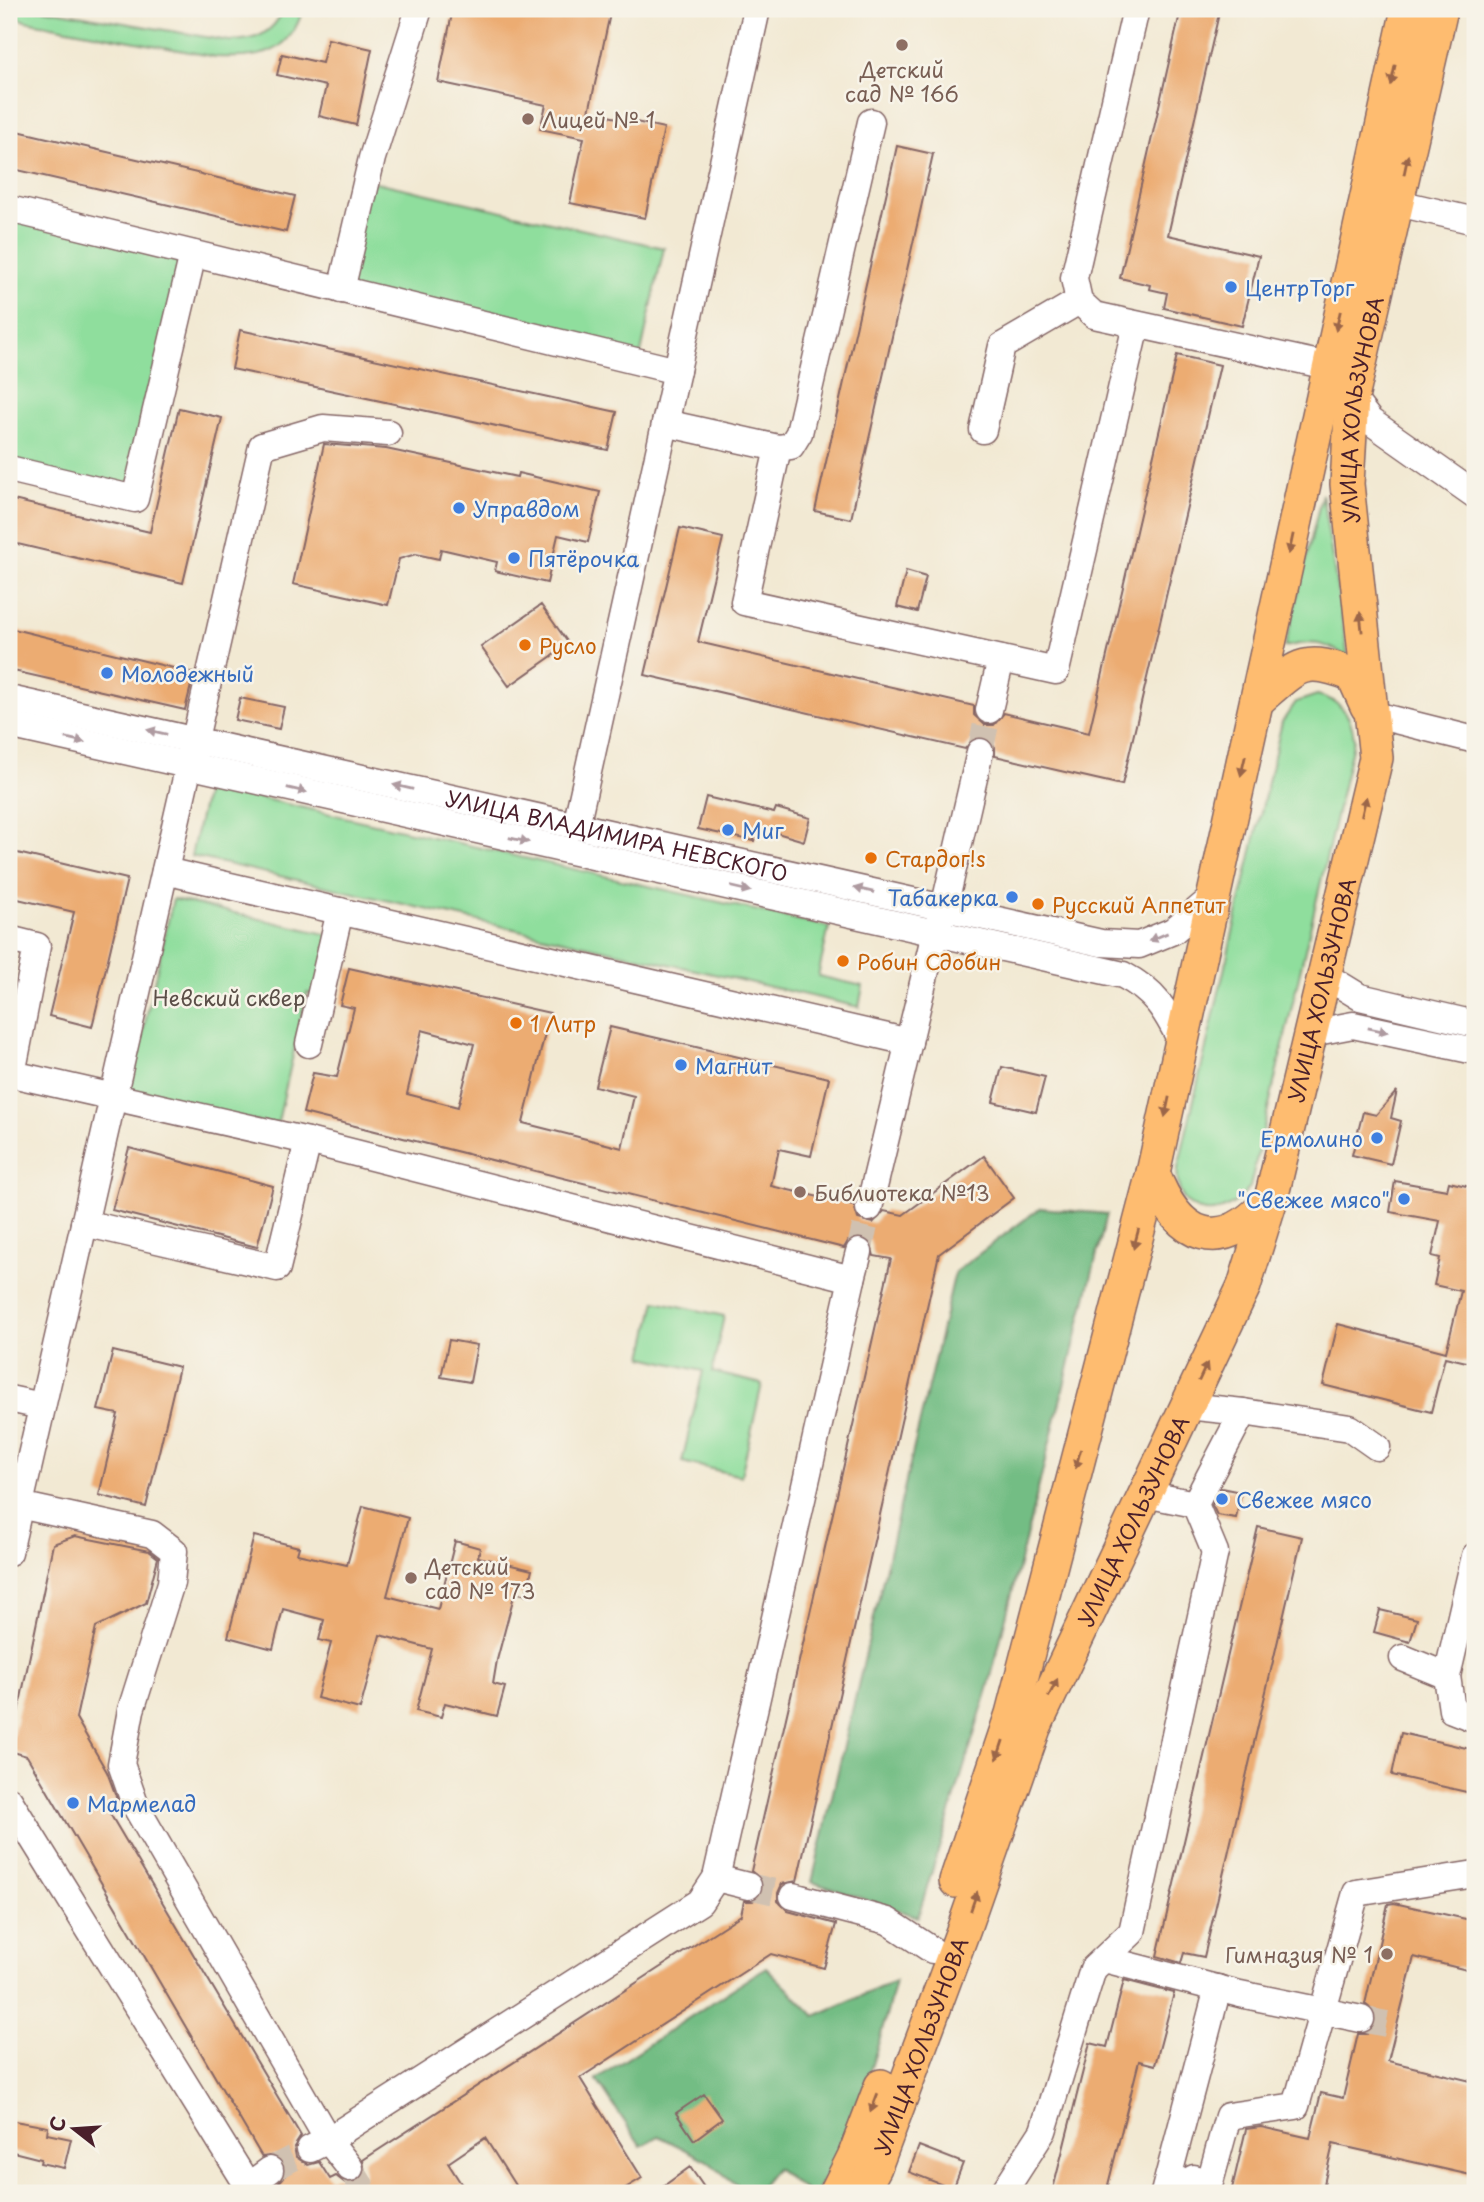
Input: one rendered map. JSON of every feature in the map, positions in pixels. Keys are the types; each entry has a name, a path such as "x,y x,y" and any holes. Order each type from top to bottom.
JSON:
{"main road":[{"name":"УЛИЦА ХОЛЬЗУНОВА","path":"835,2193 854,2157 932,1951 1012,1714 1153,1173 1259,699 1328,366 1408,9"},
{"name":"УЛИЦА ХОЛЬЗУНОВА","path":"861,2193 875,2167 964,1928 1034,1728 1244,1286 1272,1199 1376,758 1347,484 1352,398 1441,9"},
{"path":"1259,699 1294,668 1323,663 1353,675 1371,714"},
{"path":"1153,1173 1170,1212 1185,1225 1200,1232 1217,1235 1232,1233 1252,1221 1272,1199"},
{"path":"1048,1574 1058,1597 1075,1602 1100,1590"}],"street":[{"path":"341,290 372,158 419,9"},
{"path":"576,826 757,9"},
{"path":"1136,9 1074,278 1079,302 1094,315 1328,366"},
{"path":"665,424 778,449 791,446 799,433 870,122"},
{"path":"1398,203 1475,222"},
{"path":"9,209 677,371"},
{"path":"9,469 135,499 193,254"},
{"path":"983,430 1002,346 1079,302"},
{"path":"778,449 744,602 1056,671 1136,325"},
{"path":"1352,398 1370,421 1475,495"},
{"path":"9,1552 261,446 323,428 388,433"},
{"path":"989,710 1001,659"},
{"name":"УЛИЦА ВЛАДИМИРА НЕВСКОГО","path":"9,699 192,753 935,933 1123,975 1146,987 1166,1012 1181,1041"},
{"path":"1371,714 1475,740"},
{"name":"УЛИЦА ВЛАДИМИРА НЕВСКОГО","path":"9,724 192,753 576,826 1101,943 1139,945 1172,931 1213,897"},
{"path":"869,1208 980,752"},
{"path":"164,871 908,1042"},
{"path":"309,1044 340,911"},
{"path":"9,939 37,946 12,1074 308,1142 852,1279"},
{"path":"1324,975 1360,997 1475,1024"},
{"path":"1311,1033 1353,1024 1475,1051"},
{"path":"84,1223 277,1268 308,1142"},
{"path":"319,2144 700,1902 716,1878 859,1252"},
{"path":"9,1399 42,1406"},
{"path":"1187,1406 1350,1428 1377,1447"},
{"path":"1195,1504 1243,1412"},
{"path":"1145,1494 1195,1504"},
{"path":"1003,2193 1043,2131 1093,1969 1132,1932 1215,1552 1195,1504"},
{"path":"19,1505 152,1534 174,1551 171,1583 131,1710 121,1764 136,1807 319,2144 350,2168"},
{"path":"1475,1556 1447,1676 1452,1710 1475,1719"},
{"path":"1404,1658 1447,1676"},
{"path":"9,1800 248,2186 270,2170"},
{"path":"1165,2193 1194,2178 1210,2182 1228,2116 1296,2106 1325,2011 1356,1893 1475,1874"},
{"path":"716,1878 748,1886"},
{"path":"793,1896 888,1921 932,1951"},
{"path":"1104,1959 1218,1988 1362,2019"},
{"path":"1165,2193 1218,1988"}],"green space":[{"path":"9,9 43,9 229,41 247,40 262,34 274,25 284,9 303,9 290,37 281,46 259,55 216,57 25,21 9,13"},
{"path":"367,180 664,248 639,362 341,290"},
{"path":"9,209 193,254 135,499 9,469"},
{"path":"1322,494 1348,657 1332,648 1317,644 1302,643 1285,647"},
{"path":"1317,695 1333,701 1344,710 1351,723 1354,739 1250,1187 1227,1207 1215,1211 1202,1210 1183,1198 1178,1185 1178,1168 1282,722 1296,702"},
{"path":"207,786 829,927 818,976 863,986 859,1007 191,856"},
{"name":"Невский сквер","path":"173,899 343,938 346,951 335,999 307,993 277,1126 129,1093"},
{"path":"1040,1208 1107,1214 988,1689 918,1917 812,1882 955,1272"},
{"path":"656,1301 724,1316 712,1372 762,1384 741,1476 682,1462 703,1371 643,1357"},
{"path":"766,1967 815,2016 895,1981 881,2036 853,2117 816,2193 808,2193 776,2168 755,2193 747,2193 706,2160 659,2136 641,2146 596,2079"}],"building":[{"path":"453,9 525,9 562,16 564,9 611,9 589,112 664,128 645,218 570,203 584,138 540,129 546,105 438,82"},
{"path":"1181,9 1220,9 1168,235 1259,256 1242,326 1164,308 1167,293 1149,289 1150,285 1120,278"},
{"path":"328,39 372,49 356,125 319,116 326,86 277,75 282,54 322,63"},
{"path":"9,129 295,196 286,232 9,168"},
{"path":"897,146 933,154 851,519 815,511"},
{"path":"240,330 617,412 608,450 232,369"},
{"path":"1177,355 1220,365 1122,785 995,756 995,747 984,737 975,737 965,749 645,675 680,528 723,538 698,642 974,706 974,715 985,725 994,725 1004,713 1089,733"},
{"path":"179,408 222,418 183,583 9,542 9,499 150,532"},
{"path":"324,444 386,449 517,477 518,473 600,492 588,542 558,535 547,583 495,571 497,562 441,549 439,559 416,554 399,559 388,605 293,584"},
{"path":"906,571 926,577 917,612 897,607"},
{"name":"Русло","path":"541,605 569,644 509,686 481,647"},
{"name":"Молодежный","path":"9,628 194,673 185,710 9,670"},
{"path":"240,698 284,707 279,729 235,720"},
{"path":"706,797 774,813 776,808 810,818 804,841 757,827 754,841 698,829"},
{"path":"9,851 127,879 92,1027 49,1016 74,912 9,897"},
{"path":"349,968 550,1013 523,1123 622,1148 634,1096 595,1086 610,1027 829,1078 811,1156 779,1149 771,1186 854,1205 858,1219 873,1223 884,1211 903,1215 984,1156 1014,1198 939,1254 797,1881 782,1884 778,1893 778,1901 788,1911 836,1924 824,1968 771,1954 580,2078 642,2178 617,2193 520,2193 485,2138 448,2163 467,2193 281,2193 277,2185 285,2176 283,2161 276,2155 262,2157 27,1756 10,1751 53,1544 75,1536 149,1551 158,1558 146,1603 96,1627 76,1718 107,1772 117,1799 106,1807 301,2136 294,2147 296,2157 308,2165 319,2162 330,2179 336,2176 345,2183 360,2180 365,2173 363,2160 741,1915 744,1901 753,1901 763,1890 763,1881 751,1871 891,1259 874,1256 870,1241 862,1237 848,1241 844,1248 303,1113 313,1073 337,1077 354,1008 340,1005","holes":["422,1030 474,1044 458,1107 407,1094"]},
{"path":"1002,1067 1045,1077 1036,1112 993,1102"},
{"name":"Ермолино","path":"1397,1091 1391,1118 1401,1121 1391,1164 1352,1155 1363,1112 1376,1115"},
{"path":"129,1148 273,1186 257,1247 112,1210"},
{"path":"1395,1181 1447,1190 1449,1182 1475,1188 1475,1364 1445,1357 1431,1412 1323,1385 1338,1324 1446,1352 1461,1291 1434,1285 1440,1258 1432,1256 1440,1221 1390,1212"},
{"path":"449,1340 477,1345 470,1382 441,1377"},
{"path":"113,1351 179,1367 146,1507 99,1495 118,1414 98,1410"},
{"name":"Свежее мясо","path":"1221,1488 1241,1492 1236,1518 1217,1515 1212,1505"},
{"path":"363,1506 408,1518 387,1596 438,1609 455,1541 480,1548 478,1557 532,1570 526,1595 515,1592 497,1660 493,1684 505,1687 497,1716 445,1703 441,1717 416,1711 432,1649 380,1635 360,1709 317,1698 331,1643 319,1640 324,1620 283,1609 273,1649 228,1637 254,1536 299,1547 297,1554 347,1565"},
{"path":"1258,1527 1302,1537 1204,1957 1184,1953 1181,1963 1157,1956"},
{"path":"1380,1610 1417,1619 1410,1642 1374,1632"},
{"path":"1401,1733 1475,1750 1475,1794 1392,1775"},
{"path":"1394,1903 1475,1921 1475,1972 1414,1957 1388,2061 1475,2082 1475,2176 1333,2144 1322,2193 1231,2193 1246,2129 1261,2127 1310,2138 1321,2093 1343,2098 1358,2034 1367,2034 1376,2023 1376,2013 1365,2004 1388,1904"},
{"path":"1124,1980 1174,1993 1155,2065 1139,2061 1106,2193 1052,2193 1090,2043 1107,2047"},
{"path":"704,2094 722,2119 694,2140 676,2113"},
{"path":"9,2120 48,2127 47,2134 71,2139 64,2168 40,2163 41,2159 9,2151"},
{"path":"919,2146 963,2163 953,2189 909,2172"},
{"path":"690,2167 708,2193 654,2193"}],"tunnel":[{"path":"980,752 989,710"},
{"path":"859,1252 869,1208"},
{"path":"748,1886 793,1896"},
{"path":"1361,2019 1397,2026"},
{"path":"270,2170 310,2149"},
{"path":"350,2168 366,2193"}],"place":[{"name":"Детский сад № 166","path":"902,45"},
{"name":"Лицей № 1","path":"528,119"},
{"name":"ЦентрТорг","path":"1231,287"},
{"name":"Управдом","path":"459,508"},
{"name":"Пятёрочка","path":"514,558"},
{"name":"Русло","path":"525,645"},
{"name":"Молодежный","path":"107,673"},
{"name":"Миг","path":"728,830"},
{"name":"Стардог!s","path":"871,858"},
{"name":"Табакерка","path":"1012,897"},
{"name":"Русский Аппетит","path":"1038,904"},
{"name":"Робин Сдобин","path":"843,961"},
{"name":"1 Литр","path":"516,1023"},
{"name":"Магнит","path":"681,1065"},
{"name":"Ермолино","path":"1377,1138"},
{"name":"Библиотека №13","path":"800,1192"},
{"name":"\"Свежее мясо\"","path":"1404,1199"},
{"name":"Свежее мясо","path":"1222,1499"},
{"name":"Детский сад № 173","path":"411,1578"},
{"name":"Мармелад","path":"73,1803"},
{"name":"Гимназия № 1","path":"1387,1954"}]}
